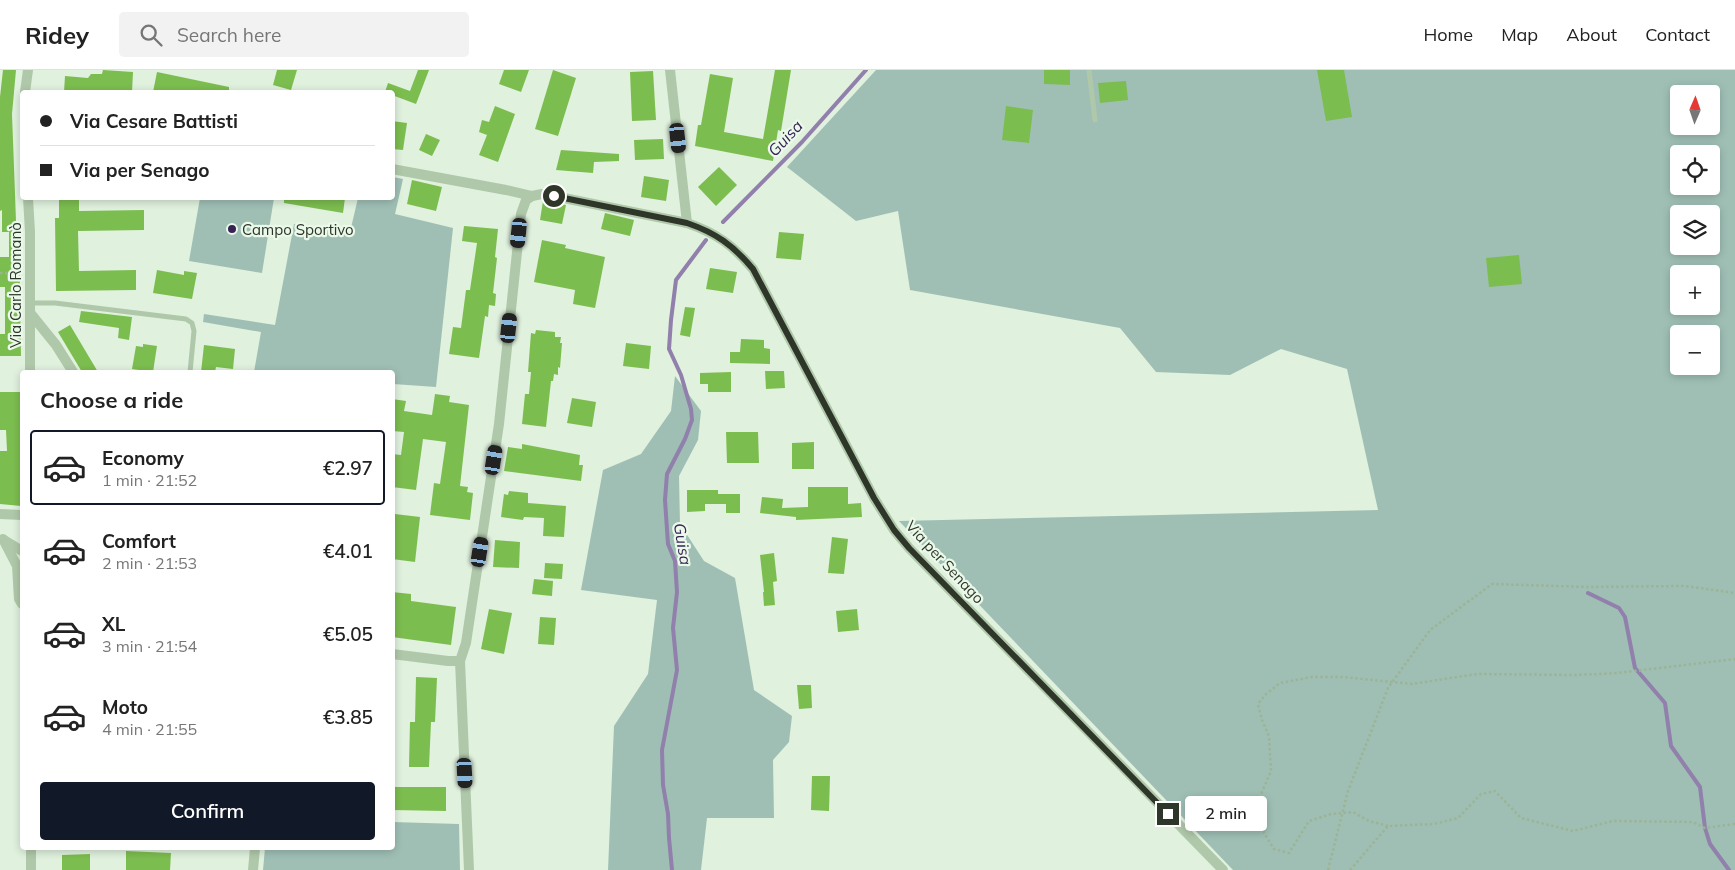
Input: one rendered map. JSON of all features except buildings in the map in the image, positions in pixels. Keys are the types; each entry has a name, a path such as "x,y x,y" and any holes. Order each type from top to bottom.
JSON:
{"street":[{"path":"25,90 28,70"},
{"path":"670,70 687,223"},
{"name":"Via per Senago","path":"395,170 532,196 542,194 687,223 707,230 723,239 740,253 753,269 862,476 894,530 916,555 1223,870"},
{"path":"469,870 460,661 466,643 499,424 521,214 526,200 532,196"},
{"name":"Via Carlo Romanò","path":"28,200 31,309 30,370"},
{"path":"31,309 72,370"},
{"path":"0,514 20,515"},
{"path":"1,537 20,550"},
{"path":"1,537 17,566 20,601"},
{"path":"395,654 448,662 460,661"},
{"path":"31,850 31,870"},
{"path":"254,870 255,850"}],"lane":[{"path":"1090,70 1095,120"},
{"path":"31,309 55,303 186,319 192,323 194,331 190,370"}],"path":[{"path":"0,273 30,273"},
{"path":"1328,870 1348,791 1388,688 1430,630 1492,584 1588,587 1685,586 1735,594"},
{"path":"1735,659 1618,674 1478,674 1412,684 1342,677 1312,677 1280,683 1265,695 1258,704 1269,736 1271,771 1261,794 1264,833 1274,849 1289,853 1309,820 1331,814 1353,812 1369,821 1388,826 1434,824 1458,818 1481,794 1495,791 1521,818 1573,831 1613,821 1693,822 1705,828 1735,824"},
{"path":"1350,870 1388,826"}],"shaded area":[{"path":"876,70 1735,70 1735,870 1233,870 899,521 1378,510 1347,369 1281,349 1230,375 1156,372 1120,328 910,290 898,211 856,221 787,167"},
{"path":"395,177 403,179 395,214 453,228 436,387 395,384 395,370 254,370 261,332 203,322 204,314 275,325 294,224 350,232 358,200 395,200"},
{"name":"Campo Sportivo","path":"200,200 274,200 262,273 189,261"},
{"path":"675,376 701,411 698,440 679,476 680,524 704,561 735,578 754,690 792,716 789,742 773,760 774,818 707,818 701,870 608,870 614,726 648,674 657,600 581,590 603,470 641,454 671,411"},
{"path":"395,822 459,824 460,870 263,870 265,850 395,850"}],"waterway":[{"name":"Guisa","path":"723,222 802,142 866,70"},
{"name":"Guisa","path":"672,870 668,814 663,785 662,750 677,670 673,628 677,592 675,561 668,544 665,500 667,474 685,439 692,420 691,409 681,375 669,349 676,280 706,240"},
{"path":"1588,593 1619,608 1625,617 1635,668 1665,703 1671,746 1700,787 1705,828 1710,844 1729,870"}],"place":[{"name":"Campo Sportivo","path":"232,229"}],"route":[{"path":"554,196 687,223 707,230 723,239 740,253 753,269 862,476 894,530 909,548 1168,814"}]}
